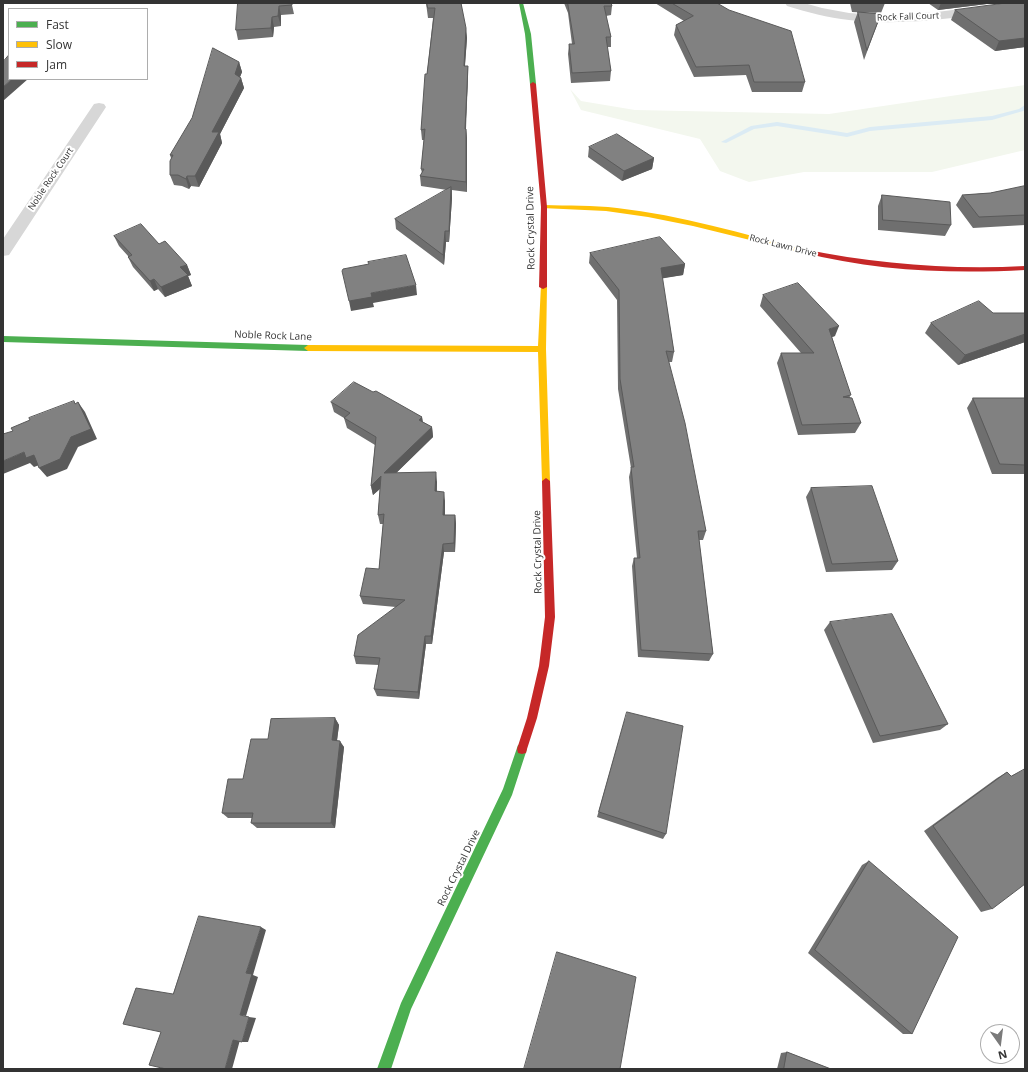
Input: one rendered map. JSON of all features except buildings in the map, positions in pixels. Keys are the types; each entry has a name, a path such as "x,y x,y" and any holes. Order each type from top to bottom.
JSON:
{"street":[{"name":"Rock Crystal Drive","path":"384,1069 405,1007 508,791 532,718 544,666 550,617 549,531 542,349 544,207 528,34 521,3"},
{"name":"Rock Fall Court","path":"791,3 813,10 844,16 894,20 924,18 1025,4"},
{"name":"Noble Rock Court","path":"3,251 99,107"},
{"name":"Rock Lawn Drive","path":"544,207 625,211 683,221 803,252 872,264 942,270 977,271 1025,268"},
{"name":"Noble Rock Lane","path":"3,338 306,348 542,349"}],"shaded area":[{"path":"1025,85 1025,150 932,172 804,172 749,182 720,171 700,139 581,110 570,89 581,101 635,110 829,114"}],"waterway":[{"path":"724,142 753,127 777,124 847,135 870,129 992,118 1021,110 1025,107"}],"traffic: fast":[{"path":"521,3 528,34 533,84"},
{"path":"3,339 308,348"},
{"path":"384,1069 405,1007 508,791 522,749"}],"traffic: slow":[{"path":"544,207 626,211 693,224 803,251"},
{"path":"543,287 542,349 546,481"},
{"path":"308,348 542,349"}],"traffic: jam":[{"path":"533,84 544,207 543,287"},
{"path":"803,251 858,262 914,268 969,270 1025,268"},
{"path":"522,749 532,718 544,666 550,617 546,481"}]}
